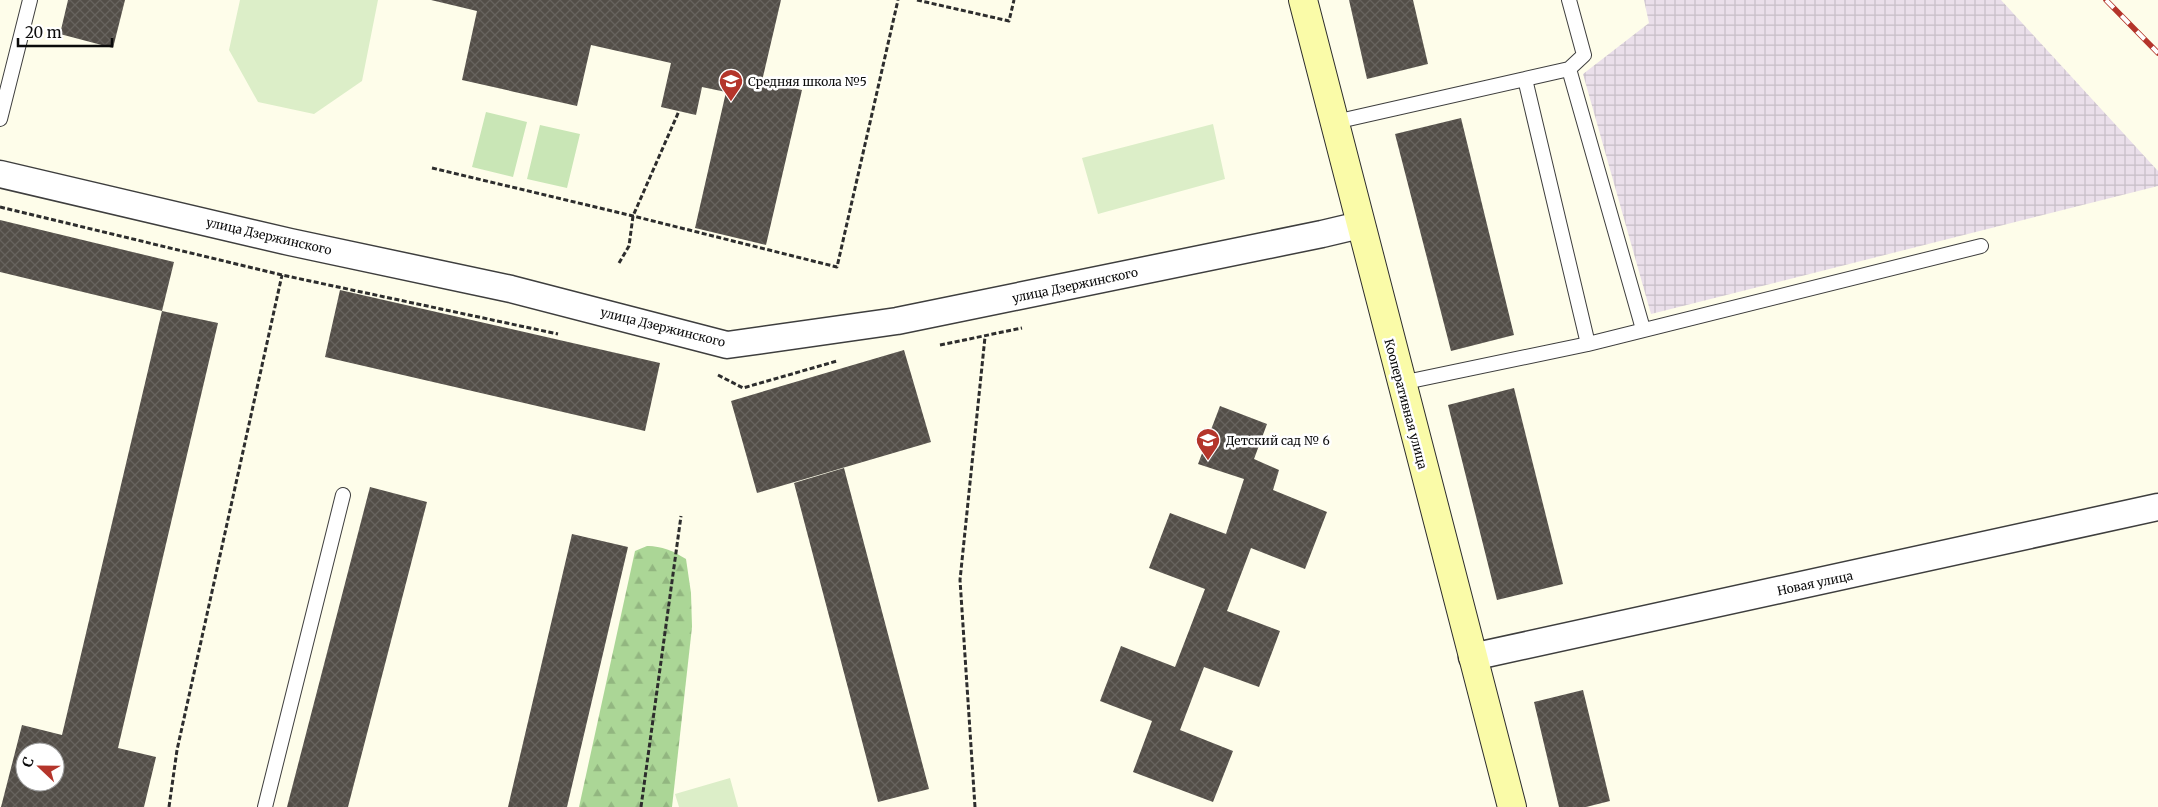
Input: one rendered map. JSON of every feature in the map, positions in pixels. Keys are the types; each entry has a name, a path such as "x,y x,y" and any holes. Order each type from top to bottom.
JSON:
{"street":[{"name":"Кооперативная улица","path":"1303,0 1512,807"},
{"name":"улица Дзержинского","path":"0,174 290,242 512,288 727,345 897,321 1360,225"},
{"name":"Новая улица","path":"1472,657 2158,508"}],"lane":[{"path":"0,120 30,0"},
{"path":"1335,122 1569,69 1584,55 1569,0"},
{"path":"1569,69 1643,329"},
{"path":"1525,79 1588,344"},
{"path":"1401,383 1588,344 1981,246"},
{"path":"265,807 343,495"}],"path":[{"path":"432,168 836,267 898,0"},
{"path":"917,0 1009,21 1014,0"},
{"path":"619,264 629,246 634,216 680,112"},
{"path":"169,807 177,750 290,242"},
{"path":"975,807 960,580 985,337"},
{"path":"641,807 681,516"}],"shaded area":[{"path":"1644,0 2001,0 2158,171 2158,186 1651,314 1583,74 1649,23"}],"green space":[{"path":"240,0 378,0 362,81 314,114 258,102 229,50"},
{"path":"486,112 527,122 513,177 472,167"},
{"path":"1213,124 1225,179 1098,214 1082,158"},
{"path":"540,125 580,134 567,188 527,179"},
{"path":"647,546 667,550 686,559 691,593 692,627 672,807 579,807 635,551"},
{"path":"730,778 738,807 679,807 675,794"}],"building":[{"path":"68,0 125,0 113,48 60,34"},
{"path":"431,0 781,0 762,81 802,90 766,245 695,228 726,92 702,87 696,115 661,107 671,63 591,45 577,106 462,80 477,11"},
{"path":"1349,0 1413,0 1428,64 1367,79"},
{"path":"1461,118 1514,335 1451,351 1395,134"},
{"path":"0,220 174,262 162,311 0,272"},
{"path":"340,290 660,363 645,431 325,357"},
{"path":"162,311 218,323 118,748 156,757 144,807 1,807 15,752 15,792 65,792 65,742 18,742 22,725 62,735"},
{"path":"904,350 931,442 757,493 731,401"},
{"path":"1514,388 1563,584 1497,600 1448,405"},
{"name":"Детский сад № 6","path":"1220,406 1267,424 1254,459 1279,470 1273,490 1327,512 1305,569 1251,548 1227,611 1280,631 1259,687 1204,667 1180,730 1233,751 1213,802 1133,772 1152,721 1100,701 1121,646 1175,667 1205,589 1149,568 1170,513 1226,534 1244,479 1198,464"},
{"path":"844,468 929,789 878,802 794,483"},
{"path":"370,487 427,502 348,807 287,807"},
{"path":"572,534 628,547 567,807 508,807"},
{"path":"1583,690 1610,801 1586,807 1559,807 1534,702"}],"railway":[{"path":"2106,0 2158,53"}],"place":[{"name":"Средняя школа №5","path":"731,102"},
{"name":"Детский сад № 6","path":"1208,461"}]}
